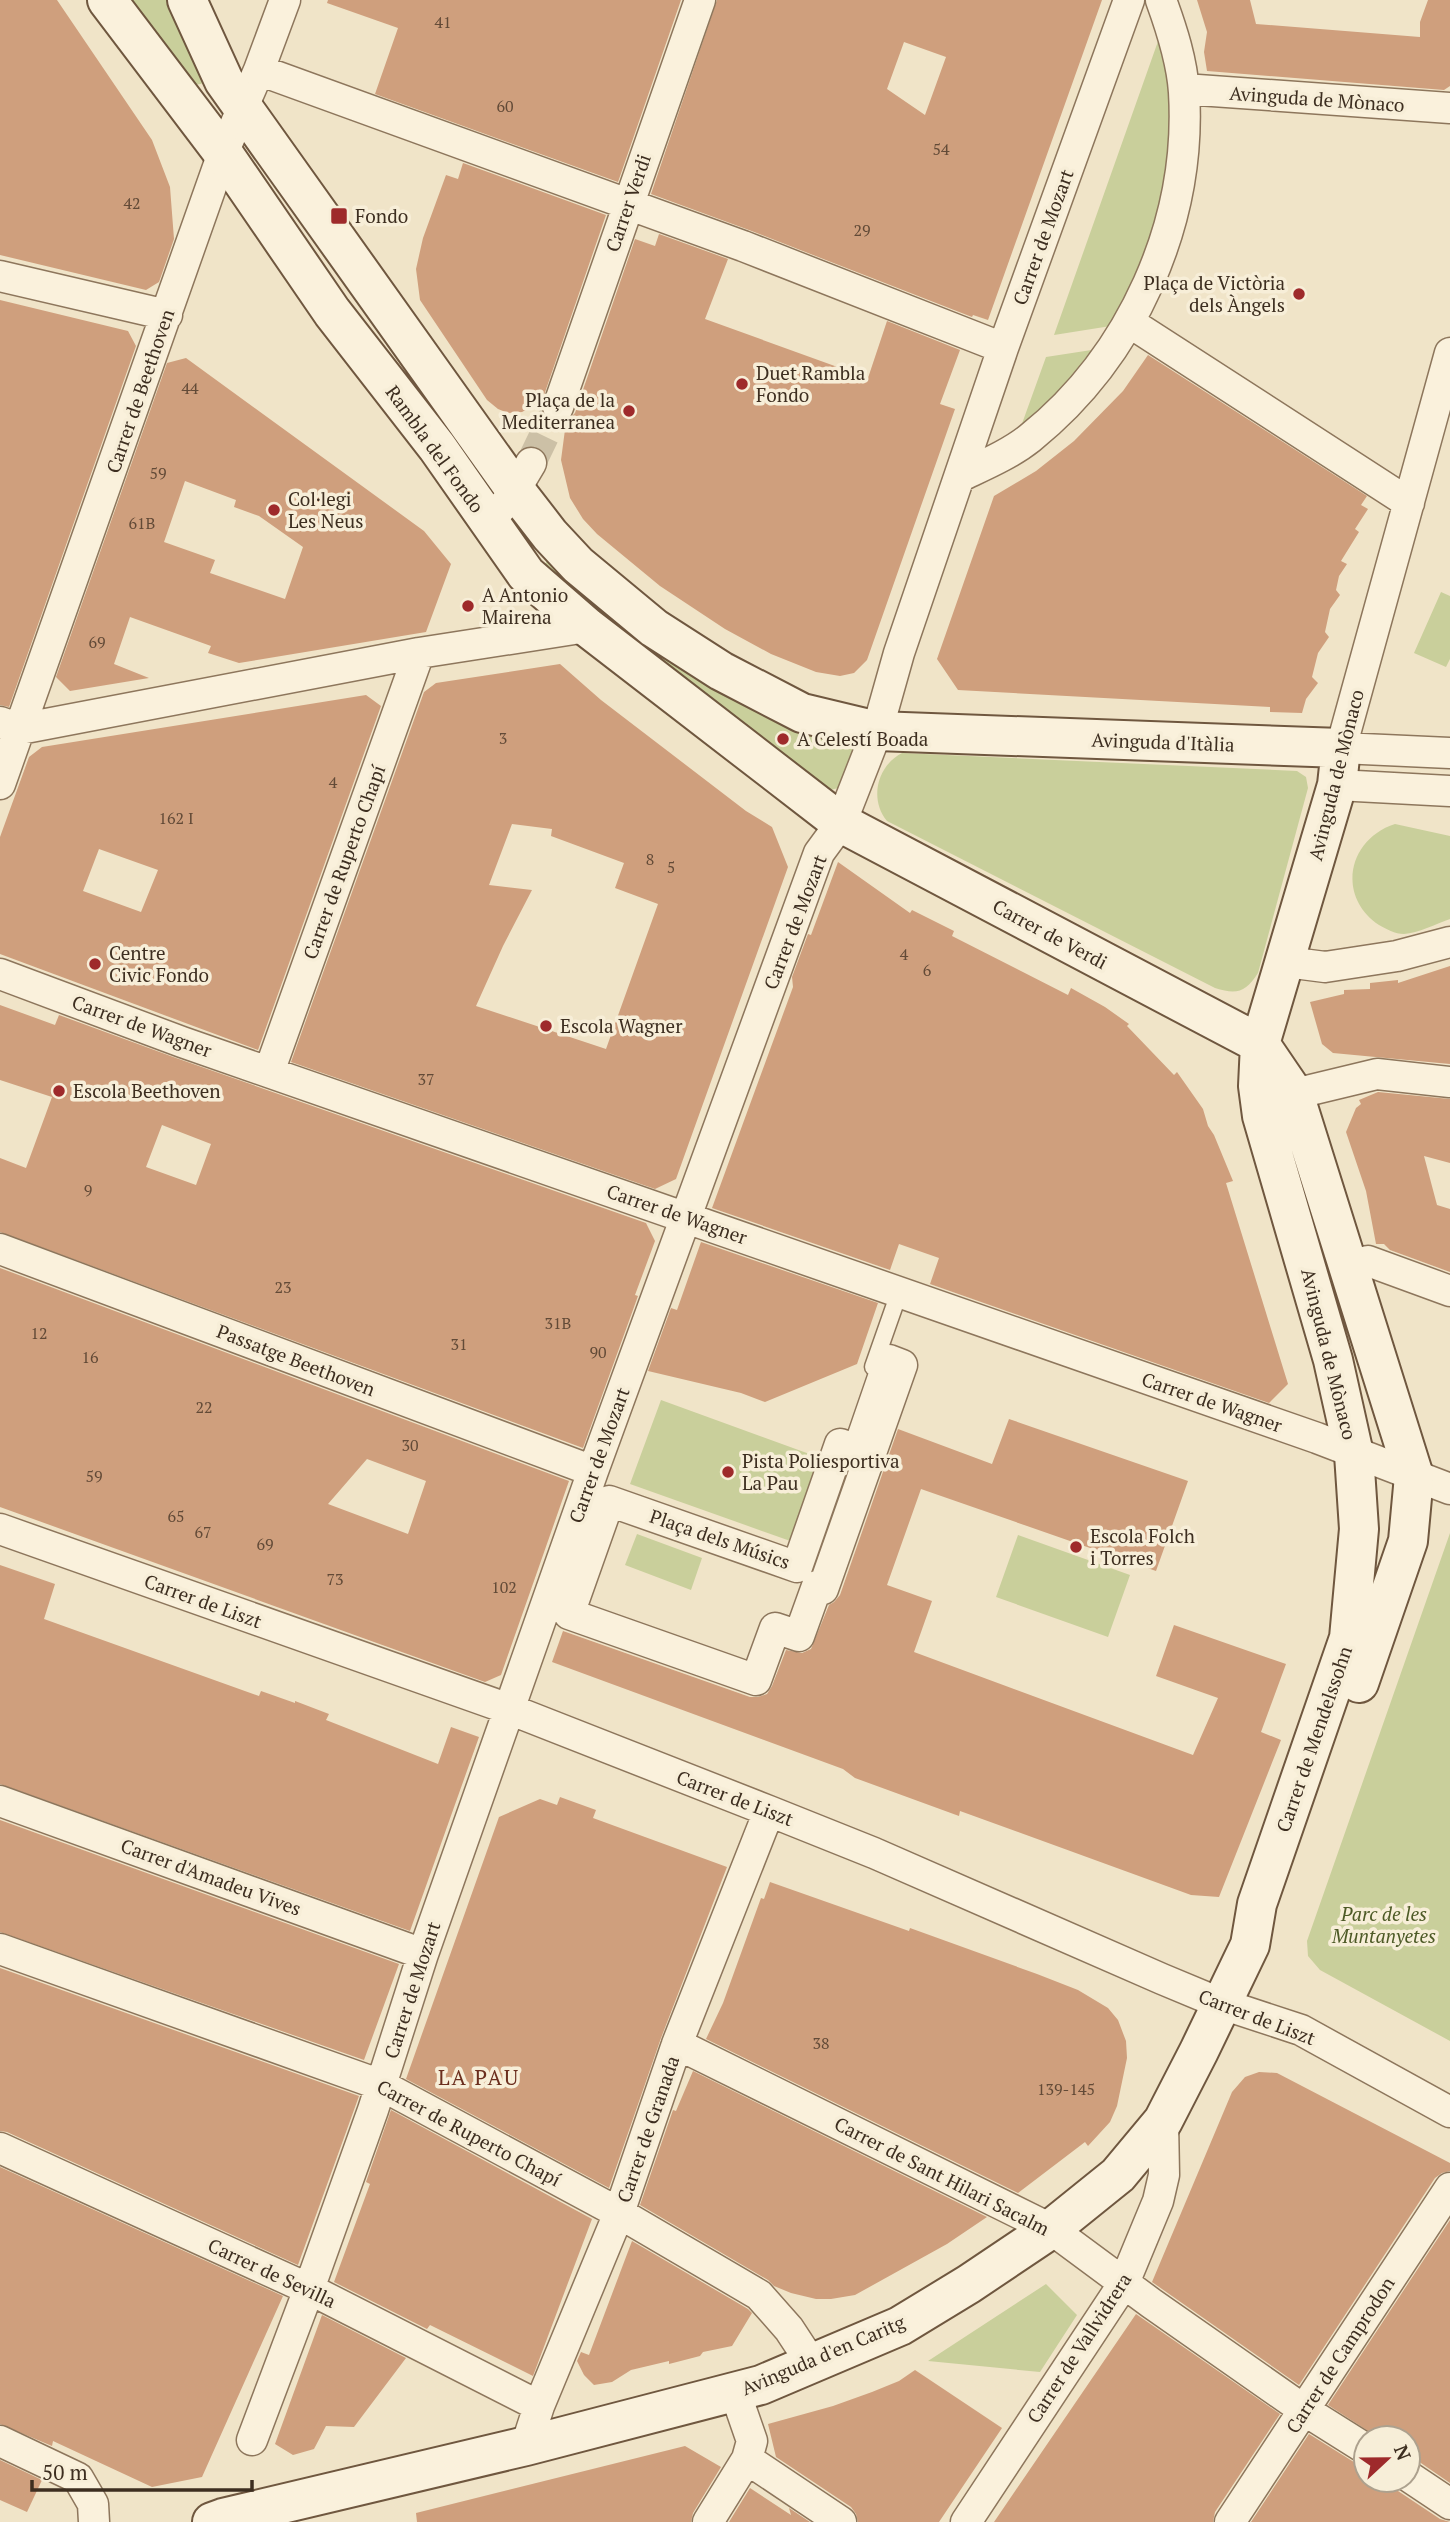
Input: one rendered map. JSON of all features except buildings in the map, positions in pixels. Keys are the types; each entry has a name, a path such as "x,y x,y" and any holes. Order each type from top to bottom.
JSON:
{"street":[{"name":"Rambla del Fondo","path":"107,0 223,153 332,312 437,447 526,574 587,627 841,823"},
{"path":"187,0 225,82 523,477 550,535 578,565 654,628 721,671 802,713 877,731"},
{"name":"Carrer de Beethoven","path":"0,784 10,725 166,315 223,153 259,70 285,0"},
{"name":"Carrer Verdi","path":"558,407 700,0"},
{"name":"Carrer de Mozart","path":"252,2440 309,2289 381,2085 423,1954 685,1217 819,853 841,823 877,731 899,653 1003,348 1129,0"},
{"path":"961,476 995,460 1029,439 1058,413 1119,341 1151,275 1169,228 1178,192 1185,129 1184,89 1175,41 1161,0"},
{"path":"259,70 743,246 1003,348"},
{"name":"Avinguda de Mònaco","path":"1184,89 1450,108"},
{"path":"0,276 166,315"},
{"path":"1129,322 1409,503"},
{"name":"Avinguda de Mònaco","path":"1354,1454 1333,1360 1262,1116 1258,1086 1260,1044 1286,962 1450,353"},
{"path":"488,520 523,477"},
{"path":"10,725 419,653 587,627"},
{"name":"Carrer de Ruperto Chapí","path":"269,1072 419,653"},
{"name":"Avinguda d'Itàlia","path":"877,731 1339,767 1450,791"},
{"name":"Avinguda d'Itàlia","path":"1339,767 1450,753"},
{"name":"Carrer de Verdi","path":"841,823 1260,1044"},
{"path":"1286,962 1325,967 1397,956 1450,942"},
{"name":"Carrer de Wagner","path":"0,974 269,1072 1317,1438 1450,1489"},
{"path":"1260,1044 1294,1094 1414,1476"},
{"path":"1294,1094 1377,1074 1450,1082"},
{"name":"Avinguda de Mònaco","path":"1280,1173 1303,1193 1323,1250 1333,1262 1350,1266"},
{"name":"Passatge Beethoven","path":"0,1249 593,1471"},
{"path":"1350,1266 1368,1261 1450,1291"},
{"name":"Plaça dels Músics","path":"889,1360 902,1365 823,1588 817,1586 799,1636 775,1628 756,1680 569,1614 609,1501 797,1567 840,1444 858,1450 889,1360"},
{"name":"Carrer de Mendelssohn","path":"1222,2004 1252,1937 1257,1904 1349,1638 1359,1529 1354,1454"},
{"name":"Carrer de Mendelssohn","path":"1252,1937 1272,1913 1376,1637 1408,1541 1414,1476"},
{"name":"Carrer de Liszt","path":"0,1529 509,1709 874,1853 1222,2004 1301,2030 1450,2112"},
{"name":"Carrer d'Amadeu Vives","path":"0,1801 423,1954"},
{"name":"Carrer de Granada","path":"526,2446 539,2406 619,2213 677,2044 769,1811"},
{"name":"Carrer de Ruperto Chapí","path":"0,1950 381,2085 619,2213 759,2295 789,2329 812,2364"},
{"name":"Avinguda d'en Caritg","path":"212,2522 277,2512 761,2385 900,2326 969,2284 1051,2228 1118,2175 1163,2121 1222,2004"},
{"name":"Carrer de Sant Hilari Sacalm","path":"677,2044 1051,2228 1304,2410 1352,2440"},
{"name":"Carrer de Vallvidrera","path":"965,2522 1124,2283 1158,2201 1164,2175 1163,2121"},
{"name":"Carrer de Sevilla","path":"0,2148 309,2289 539,2406"},
{"name":"Carrer de Camprodon","path":"1230,2522 1450,2188"},
{"path":"708,2522 747,2459 752,2441 736,2392"},
{"path":"0,2441 78,2478 93,2504 94,2522"},
{"path":"747,2459 841,2522"},
{"path":"1422,2485 1450,2504"}],"lane":[{"path":"848,1439 899,1293"}],"green space":[{"path":"131,0 178,0 206,80 192,85"},
{"path":"1162,30 1175,95 1168,188 1117,325 1054,335"},
{"path":"1098,349 1062,393 1019,432 1046,357"},
{"path":"550,557 860,744 847,786 830,790 542,568"},
{"path":"1441,592 1450,596 1450,659 1446,667 1414,653"},
{"path":"902,753 1297,771 1306,777 1308,788 1258,973 1240,990 1215,988 887,821 878,803 878,784 887,766"},
{"path":"1395,824 1450,836 1450,919 1404,934 1382,927 1365,913 1353,884 1353,869 1367,842 1379,831"},
{"name":"Pista Poliesportiva La Pau","path":"661,1400 826,1460 796,1543 630,1484"},
{"name":"Parc de les Muntanyetes","path":"1450,1533 1450,2041 1320,1970 1308,1956 1307,1941"},
{"path":"637,1534 702,1558 691,1590 625,1565"},
{"path":"1018,1535 1130,1575 1108,1637 996,1597"},
{"path":"1046,2284 1077,2315 1040,2372 928,2361"}],"tunnel":[{"path":"531,463 558,407"}],"place":[{"name":"Fondo","path":"339,216"},
{"name":"Plaça de Victòria dels Àngels","path":"1299,294"},
{"name":"Duet Rambla Fondo","path":"742,384"},
{"name":"Plaça de la Mediterranea","path":"629,411"},
{"name":"Col·legi Les Neus","path":"274,510"},
{"name":"A Antonio Mairena","path":"468,606"},
{"name":"A Celestí Boada","path":"783,739"},
{"name":"Centre Civic Fondo","path":"95,964"},
{"name":"Escola Wagner","path":"546,1026"},
{"name":"Escola Beethoven","path":"59,1091"},
{"name":"Pista Poliesportiva La Pau","path":"728,1472"},
{"name":"Escola Folch i Torres","path":"1076,1547"}],"district":[{"name":"LA PAU","path":"479,2078"}]}
